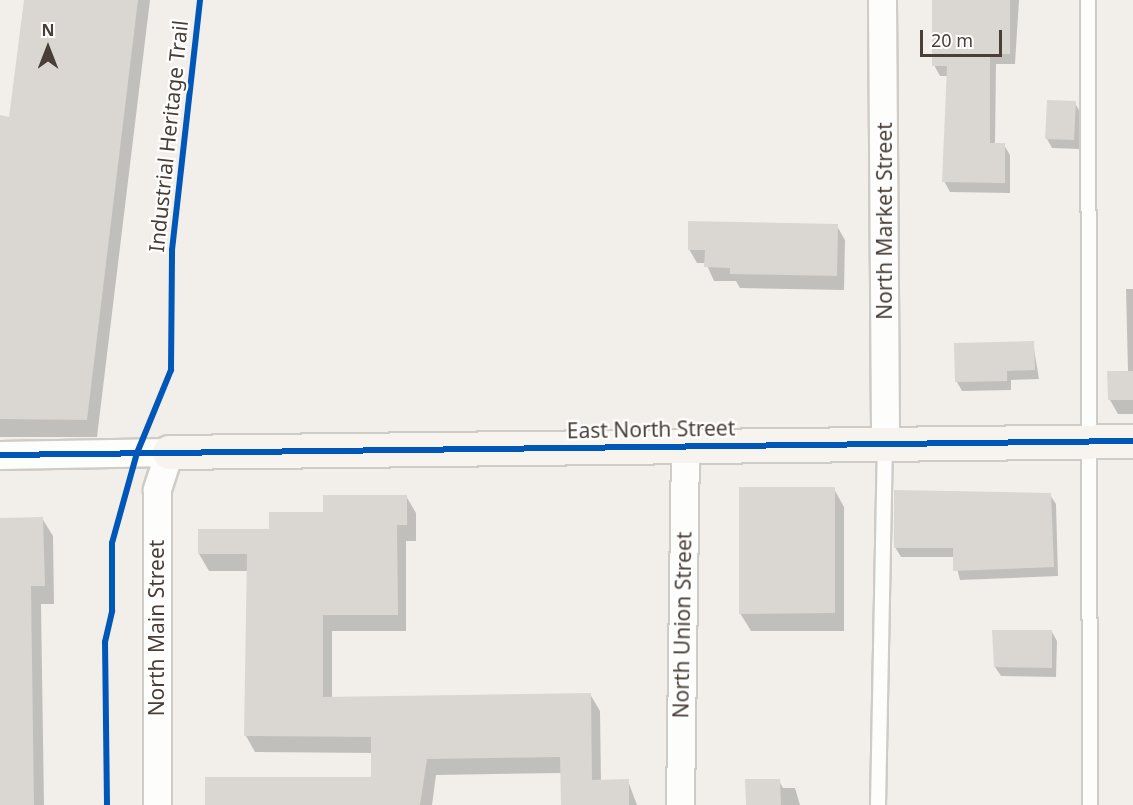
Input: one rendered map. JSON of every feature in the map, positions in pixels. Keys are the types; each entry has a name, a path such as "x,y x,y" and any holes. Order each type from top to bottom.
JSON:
{"street":[{"name":"North Market Street","path":"882,0 885,442"},
{"name":"East North Street","path":"169,452 885,442 1133,441"},
{"name":"North Union Street","path":"680,805 685,446"},
{"path":"0,455 169,452"},
{"name":"North Main Street","path":"157,805 157,490 169,452"}],"lane":[{"path":"1088,0 1092,442 1090,805"},
{"path":"878,805 885,442"}],"building":[{"path":"24,0 138,0 87,420 0,419 0,115 9,117"},
{"path":"932,0 1010,0 1010,54 990,54 990,143 1005,143 1005,183 942,182 947,66 932,66"},
{"path":"1047,100 1076,101 1074,140 1045,139"},
{"path":"688,221 838,224 837,276 730,274 730,268 704,267 705,250 688,250"},
{"path":"1034,341 1035,370 1007,371 1007,381 955,382 954,343"},
{"path":"1107,371 1133,371 1133,400 1108,400"},
{"path":"739,487 835,487 835,613 739,614"},
{"path":"894,490 1051,493 1054,567 953,571 953,548 894,548"},
{"path":"323,495 407,495 407,525 397,525 398,615 323,615 323,697 591,693 592,780 629,779 629,805 561,805 560,757 427,759 420,805 205,805 205,777 371,777 371,737 244,736 247,554 198,554 198,529 269,529 269,512 323,512"},
{"path":"43,517 45,586 31,586 34,805 0,805 0,518"},
{"path":"992,630 1052,630 1052,668 994,667"},
{"path":"745,779 780,779 781,805 746,805"}],"cycle path":[{"name":"Industrial Heritage Trail","path":"107,805 105,642 112,611 112,543 137,453 171,370 172,250 200,0"},
{"path":"0,455 1133,441"}]}
